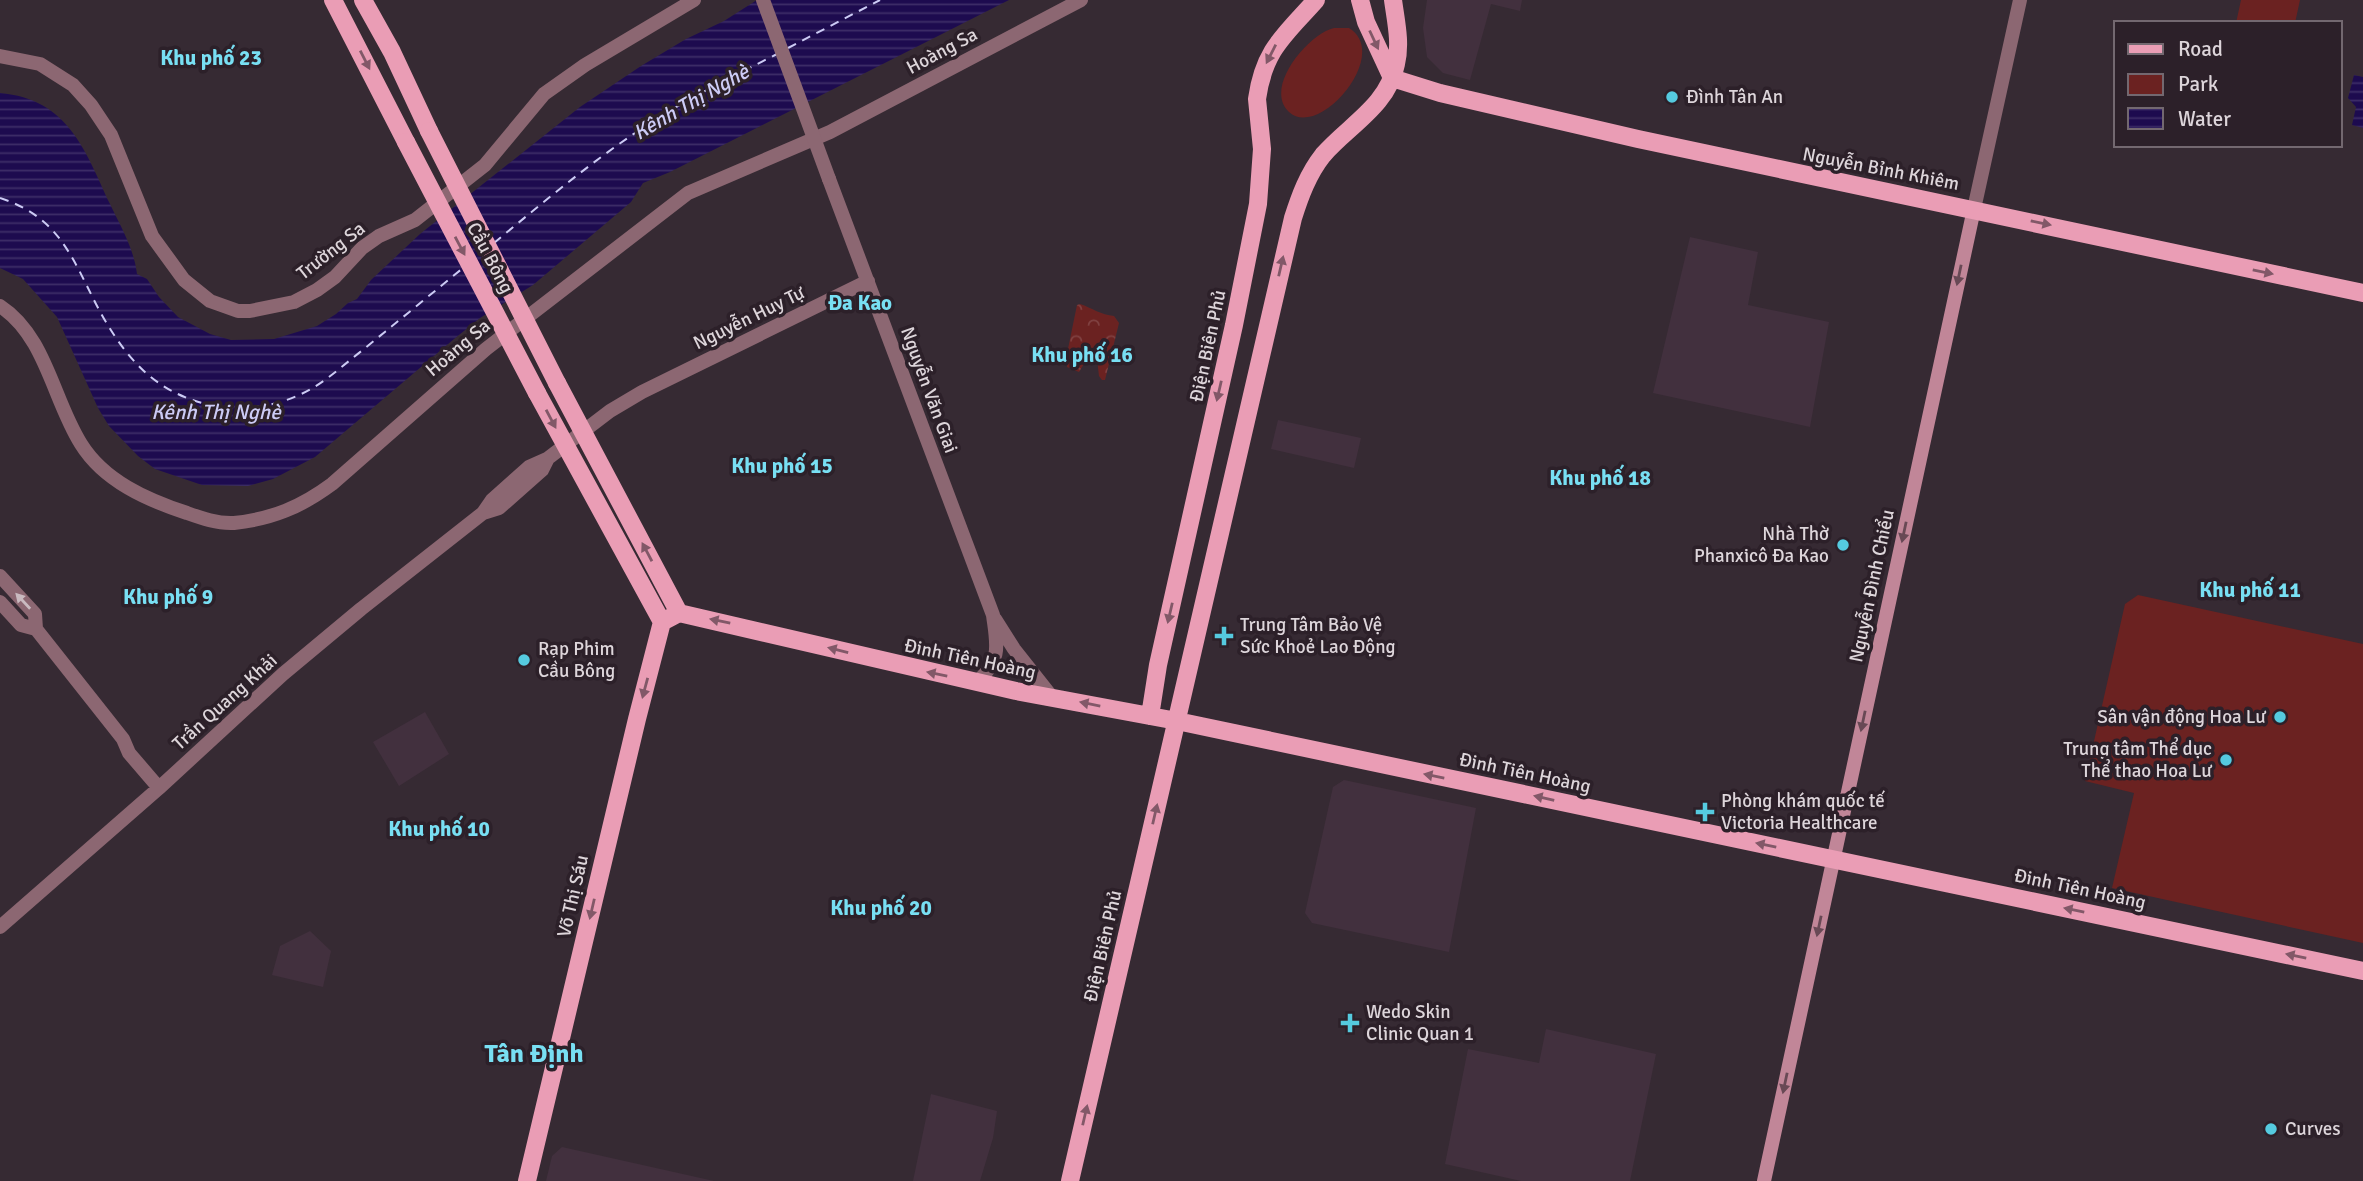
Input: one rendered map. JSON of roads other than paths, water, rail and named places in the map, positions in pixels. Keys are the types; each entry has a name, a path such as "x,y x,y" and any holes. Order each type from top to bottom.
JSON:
{"main road":[{"name":"Cầu Bông","path":"333,0 564,444"},
{"name":"Cầu Bông","path":"363,0 582,430"},
{"path":"1177,721 1296,208 1305,184 1321,158 1374,107 1392,78 1398,51 1394,0"},
{"name":"Ðiện Biên Phủ","path":"1150,716 1158,665 1234,325 1258,204 1262,149 1258,88 1265,66 1278,41 1314,1"},
{"path":"1361,2 1366,22 1392,78"},
{"name":"Nguyễn Bỉnh Khiêm","path":"1392,78 1440,93 1638,139 2363,293"},
{"name":"Nguyễn Đình Chiểu","path":"1763,1181 1974,209"},
{"path":"564,444 662,622 679,613 582,430"},
{"name":"Đinh Tiên Hoàng","path":"679,613 977,682 1177,721 2363,971"},
{"name":"Võ Thị Sáu","path":"527,1181 662,622"},
{"path":"1158,665 1173,673 1187,670"},
{"name":"Điện Biên Phủ","path":"1070,1181 1177,721"}],"street":[{"name":"Trường Sa","path":"0,56 40,64 73,85 91,105 111,135 152,236 184,280 210,301 250,311 293,302 317,290 362,248 379,236 415,220 485,165 544,94 585,65 694,0"},
{"name":"Nguyễn Văn Giai","path":"763,0 993,615 1014,649 1052,697"},
{"name":"Hoàng Sa","path":"0,306 30,337 81,444 111,477 153,502 205,519 232,523 285,513 332,484 485,349 688,193 830,132 1081,0"},
{"name":"Nguyễn Đình Chiểu","path":"1974,209 2020,0"},
{"name":"Nguyễn Huy Tự","path":"564,444 604,416 612,415 648,391 868,281"},
{"name":"Trần Quang Khải","path":"0,927 162,785 283,674 483,513 499,508 542,470 547,459 564,444"},
{"path":"0,576 34,614 36,629 123,739 130,753 162,785"},
{"path":"0,602 20,625 36,629"},
{"name":"Nguyễn Văn Giai","path":"977,682 996,658 993,615"}],"water":[{"name":"Kênh Thị Nghè","path":"757,0 1009,0 670,172 643,183 631,202 533,285 480,318 315,457 273,479 248,486 202,485 155,469 138,456 109,426 98,408 57,317 23,279 0,268 0,93 23,97 42,105 71,130 92,165 123,230 137,274 147,279 178,317 210,334 231,340 274,339 317,326 336,314 357,299 371,280 420,234 580,107 641,66"},
{"path":"2354,75 2363,77 2363,128 2352,125 2356,107 2348,98"}],"place":[{"name":"Đình Tân An","path":"1672,97"},
{"name":"Nhà Thờ Phanxicô Đa Kao","path":"1843,545"},
{"name":"Trung Tâm Bảo Vệ Sức Khoẻ Lao Động","path":"1224,636"},
{"name":"Rạp Phim Cầu Bông","path":"524,660"},
{"name":"Sân vận động Hoa Lư","path":"2280,717"},
{"name":"Trung tâm Thể dục Thể thao Hoa Lư","path":"2226,760"},
{"name":"Phòng khám quốc tế Victoria Healthcare","path":"1705,812"},
{"name":"Wedo Skin Clinic Quan 1","path":"1350,1023"},
{"name":"Curves","path":"2271,1129"}],"district":[{"name":"Khu phố 23","path":"211,58"},
{"name":"Đa Kao","path":"860,303"},
{"name":"Khu phố 16","path":"1082,355"},
{"name":"Khu phố 15","path":"782,466"},
{"name":"Khu phố 18","path":"1600,478"},
{"name":"Khu phố 11","path":"2250,590"},
{"name":"Khu phố 9","path":"168,597"},
{"name":"Khu phố 10","path":"439,829"},
{"name":"Khu phố 20","path":"881,908"},
{"name":"Tân Định","path":"534,1054"}]}
